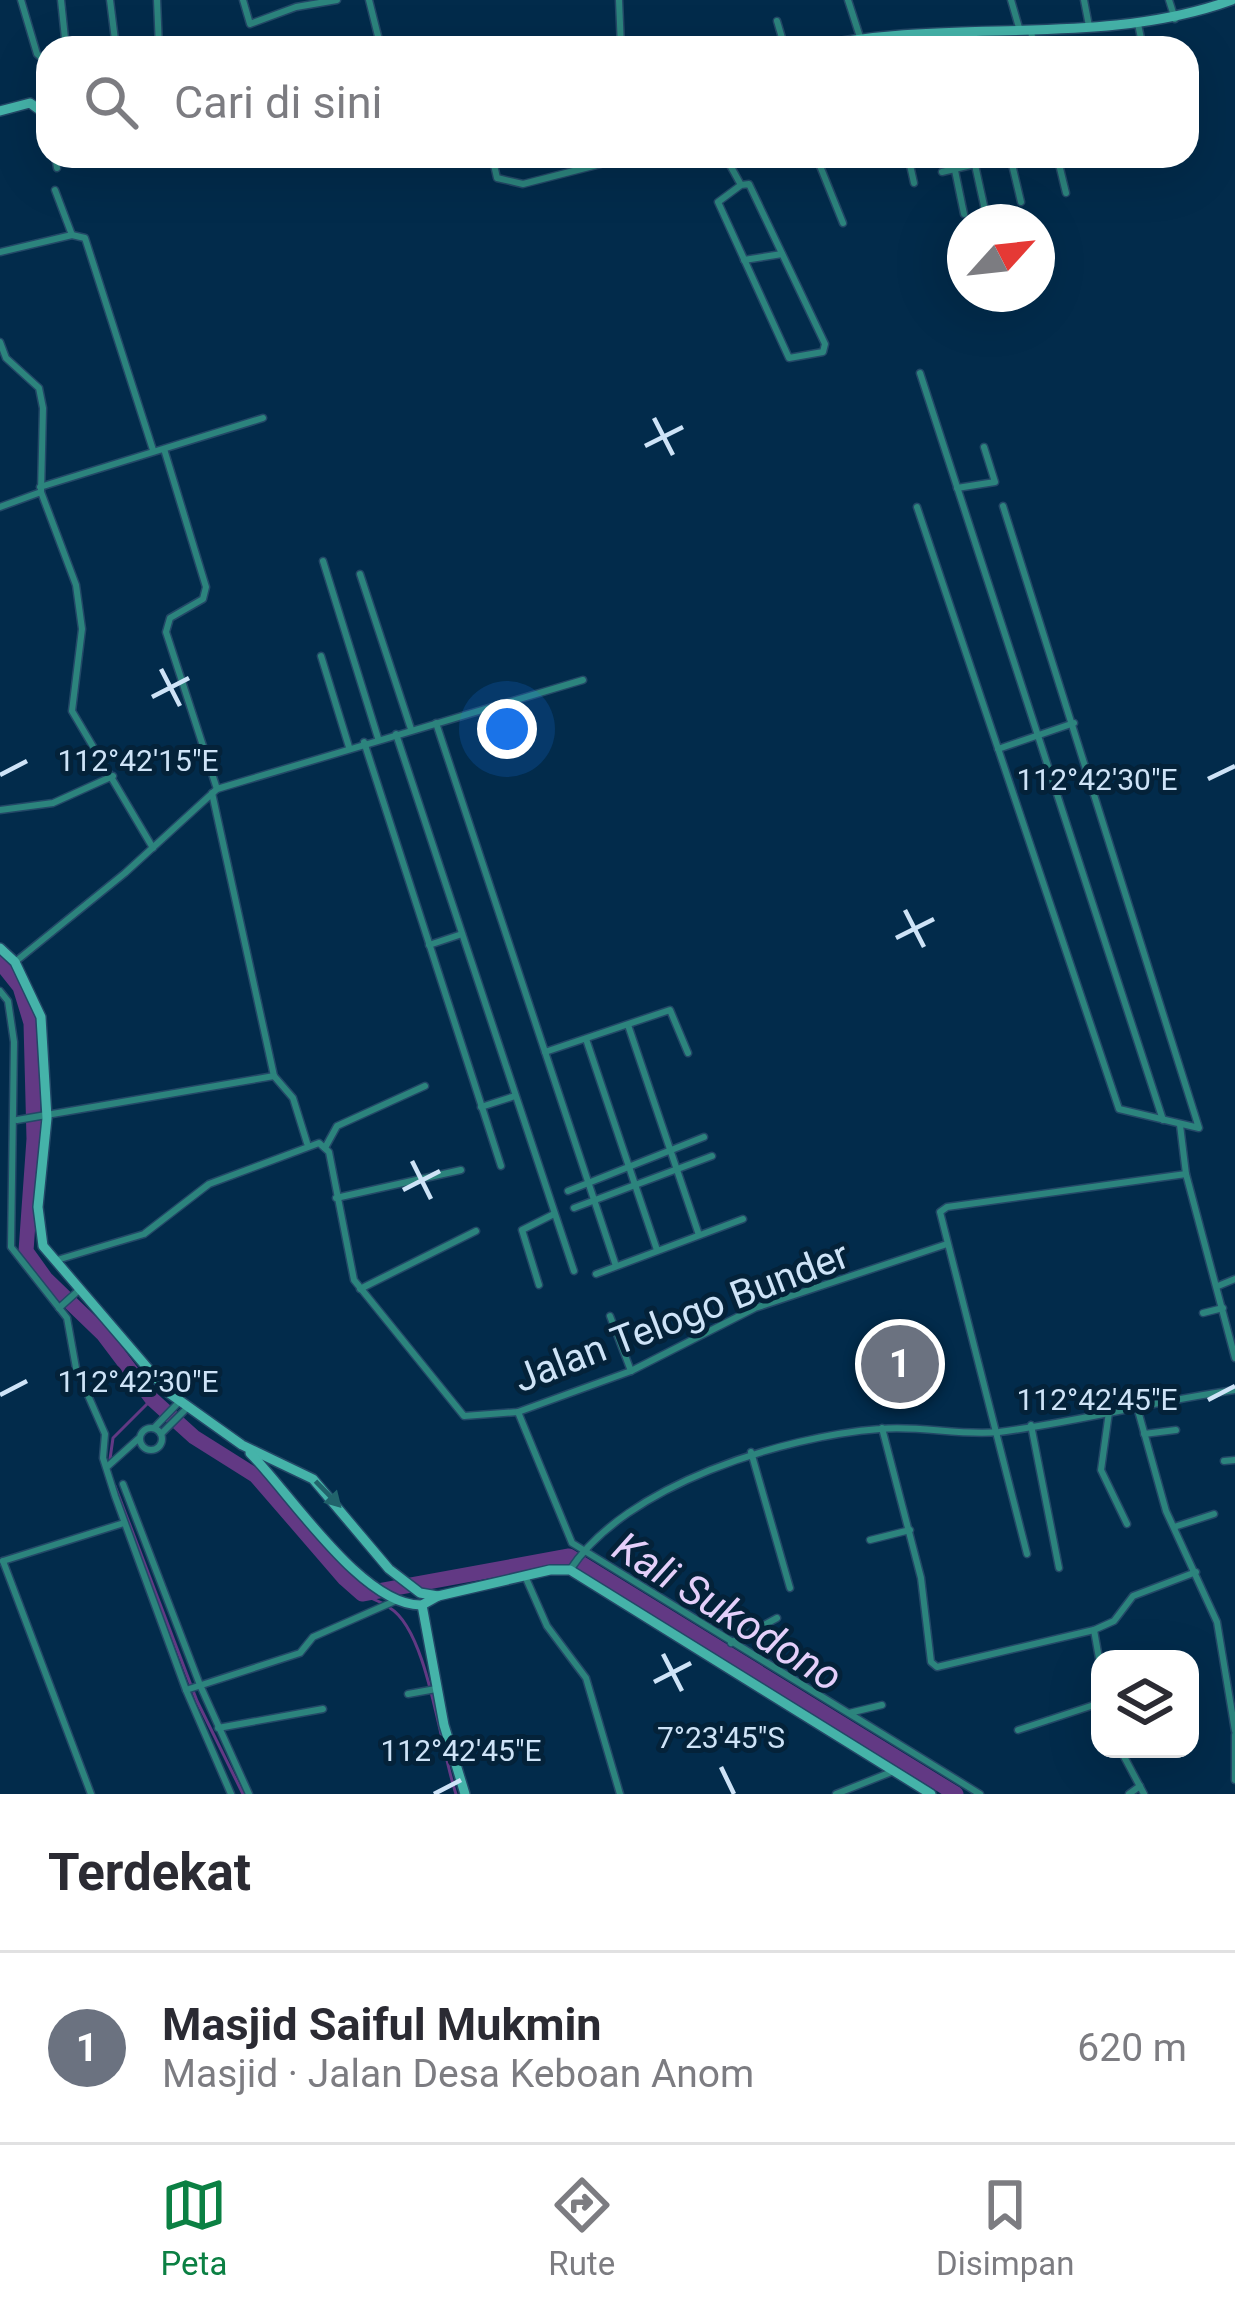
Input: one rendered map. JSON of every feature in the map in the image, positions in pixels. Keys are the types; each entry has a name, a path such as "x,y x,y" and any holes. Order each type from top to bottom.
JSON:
{"main road":[{"path":"971,36 1175,19 1232,0"},
{"path":"0,111 30,103 36,107"},
{"path":"0,948 15,962 40,1017 44,1118 38,1230 55,1261 181,1407 242,1445 283,1463 329,1495 418,1596 432,1690 465,1794"},
{"path":"242,1445 344,1561 391,1602 572,1568 756,1670 931,1794"},
{"path":"271,1474 283,1463"},
{"path":"375,1586 391,1570"}],"street":[{"path":"20,0 36,51"},
{"path":"61,0 65,36"},
{"path":"110,0 114,36"},
{"path":"158,0 159,36"},
{"path":"244,0 250,24 292,4 337,0"},
{"path":"369,0 379,36"},
{"path":"619,0 620,36"},
{"path":"848,0 856,36"},
{"path":"1011,0 1028,36"},
{"path":"1084,0 1089,26"},
{"path":"1169,0 1175,19"},
{"path":"777,21 781,36"},
{"path":"1138,24 1140,36"},
{"path":"495,168 497,178 523,184 585,168"},
{"path":"732,168 741,185"},
{"path":"820,168 843,223"},
{"path":"911,168 914,183"},
{"path":"976,168 984,204"},
{"path":"1013,168 1021,202"},
{"path":"1060,168 1066,193"},
{"path":"942,172 955,169 962,204"},
{"path":"749,184 782,254 826,348 794,360 718,200 749,184"},
{"path":"56,190 73,235"},
{"path":"0,252 73,235 85,238 153,450"},
{"path":"744,260 782,254"},
{"path":"0,342 6,358 39,388 43,408 40,489 79,604 81,652 72,711 153,848"},
{"path":"920,373 1162,1120"},
{"path":"0,506 153,450 263,418"},
{"path":"959,492 994,482 984,447"},
{"path":"164,448 206,587 203,598 170,618 166,628 214,790 274,1076 293,1098 308,1143"},
{"path":"917,507 1120,1108 1194,1129 1202,1122 1003,506"},
{"path":"323,561 379,738"},
{"path":"360,574 411,729"},
{"path":"321,656 348,744"},
{"path":"15,962 153,848 214,790 348,744 583,680"},
{"path":"435,722 616,1266"},
{"path":"998,748 1074,723"},
{"path":"396,734 574,1270"},
{"path":"364,742 501,1166"},
{"path":"0,809 53,803 113,776"},
{"path":"429,945 462,934"},
{"path":"0,991 13,1028 18,1120 5,1205 10,1247 62,1305 76,1368 105,1434 107,1467 249,1794"},
{"path":"545,1052 672,1010 688,1053"},
{"path":"628,1025 699,1235"},
{"path":"586,1039 657,1250"},
{"path":"18,1120 274,1076"},
{"path":"425,1086 337,1126 326,1146 336,1198 461,1170"},
{"path":"482,1107 515,1096"},
{"path":"1180,1125 1186,1174 1235,1358"},
{"path":"568,1191 704,1137"},
{"path":"55,1261 145,1234 209,1184 308,1143 326,1146"},
{"path":"574,1208 712,1156"},
{"path":"1027,1554 940,1216 947,1207 1186,1174"},
{"name":"Jalan Telogo Bunder","path":"336,1198 354,1280 464,1416 518,1412 632,1371 755,1308 947,1244"},
{"path":"538,1285 522,1230 554,1214"},
{"path":"596,1274 743,1219"},
{"path":"360,1289 476,1231"},
{"path":"1218,1286 1235,1279"},
{"path":"62,1305 79,1289"},
{"path":"1203,1312 1223,1308"},
{"path":"610,1316 632,1371"},
{"path":"572,1568 579,1556 664,1493 751,1452 882,1428 997,1432 1235,1390"},
{"path":"107,1467 181,1407"},
{"path":"128,1450 159,1447 161,1434 181,1407"},
{"path":"1137,1407 1174,1527 1219,1632 1235,1733 1235,1780"},
{"path":"518,1412 572,1543 731,1643 756,1670 849,1713 968,1791 980,1794"},
{"path":"1109,1412 1101,1470 1127,1524"},
{"path":"1031,1425 1059,1568"},
{"path":"154,1428 161,1434"},
{"path":"882,1428 910,1529 931,1659 937,1667 1094,1630 1119,1617 1133,1596 1196,1572"},
{"path":"1144,1434 1176,1430"},
{"path":"140,1437 146,1448"},
{"path":"751,1452 790,1588"},
{"path":"1224,1461 1235,1460"},
{"path":"121,1492 124,1522 231,1794"},
{"path":"1174,1527 1214,1514"},
{"path":"92,1794 2,1561 124,1522"},
{"path":"870,1540 910,1529"},
{"path":"525,1576 547,1626 586,1678 620,1794"},
{"path":"187,1690 300,1653 314,1637 391,1602"},
{"path":"731,1643 777,1618"},
{"path":"1094,1630 1098,1650"},
{"path":"408,1694 432,1690"},
{"path":"849,1713 882,1705"},
{"path":"218,1728 322,1709"},
{"path":"1018,1730 1091,1709"},
{"path":"1125,1758 1142,1790 1129,1794"},
{"path":"836,1794 895,1771"}],"waterway":[{"name":"Kali Sukodono","path":"0,962 20,987 31,1023 34,1139 26,1251 46,1279 103,1334 152,1399 194,1437 256,1476 362,1594 569,1556 956,1794"},
{"path":"110,1459 113,1438 152,1399"},
{"path":"115,1486 197,1701 243,1794"},
{"path":"362,1594 382,1603"},
{"path":"390,1608 403,1621 423,1665 456,1794"}],"place":[{"name":"Masjid Saiful Mukmin","path":"900,1364"}]}
